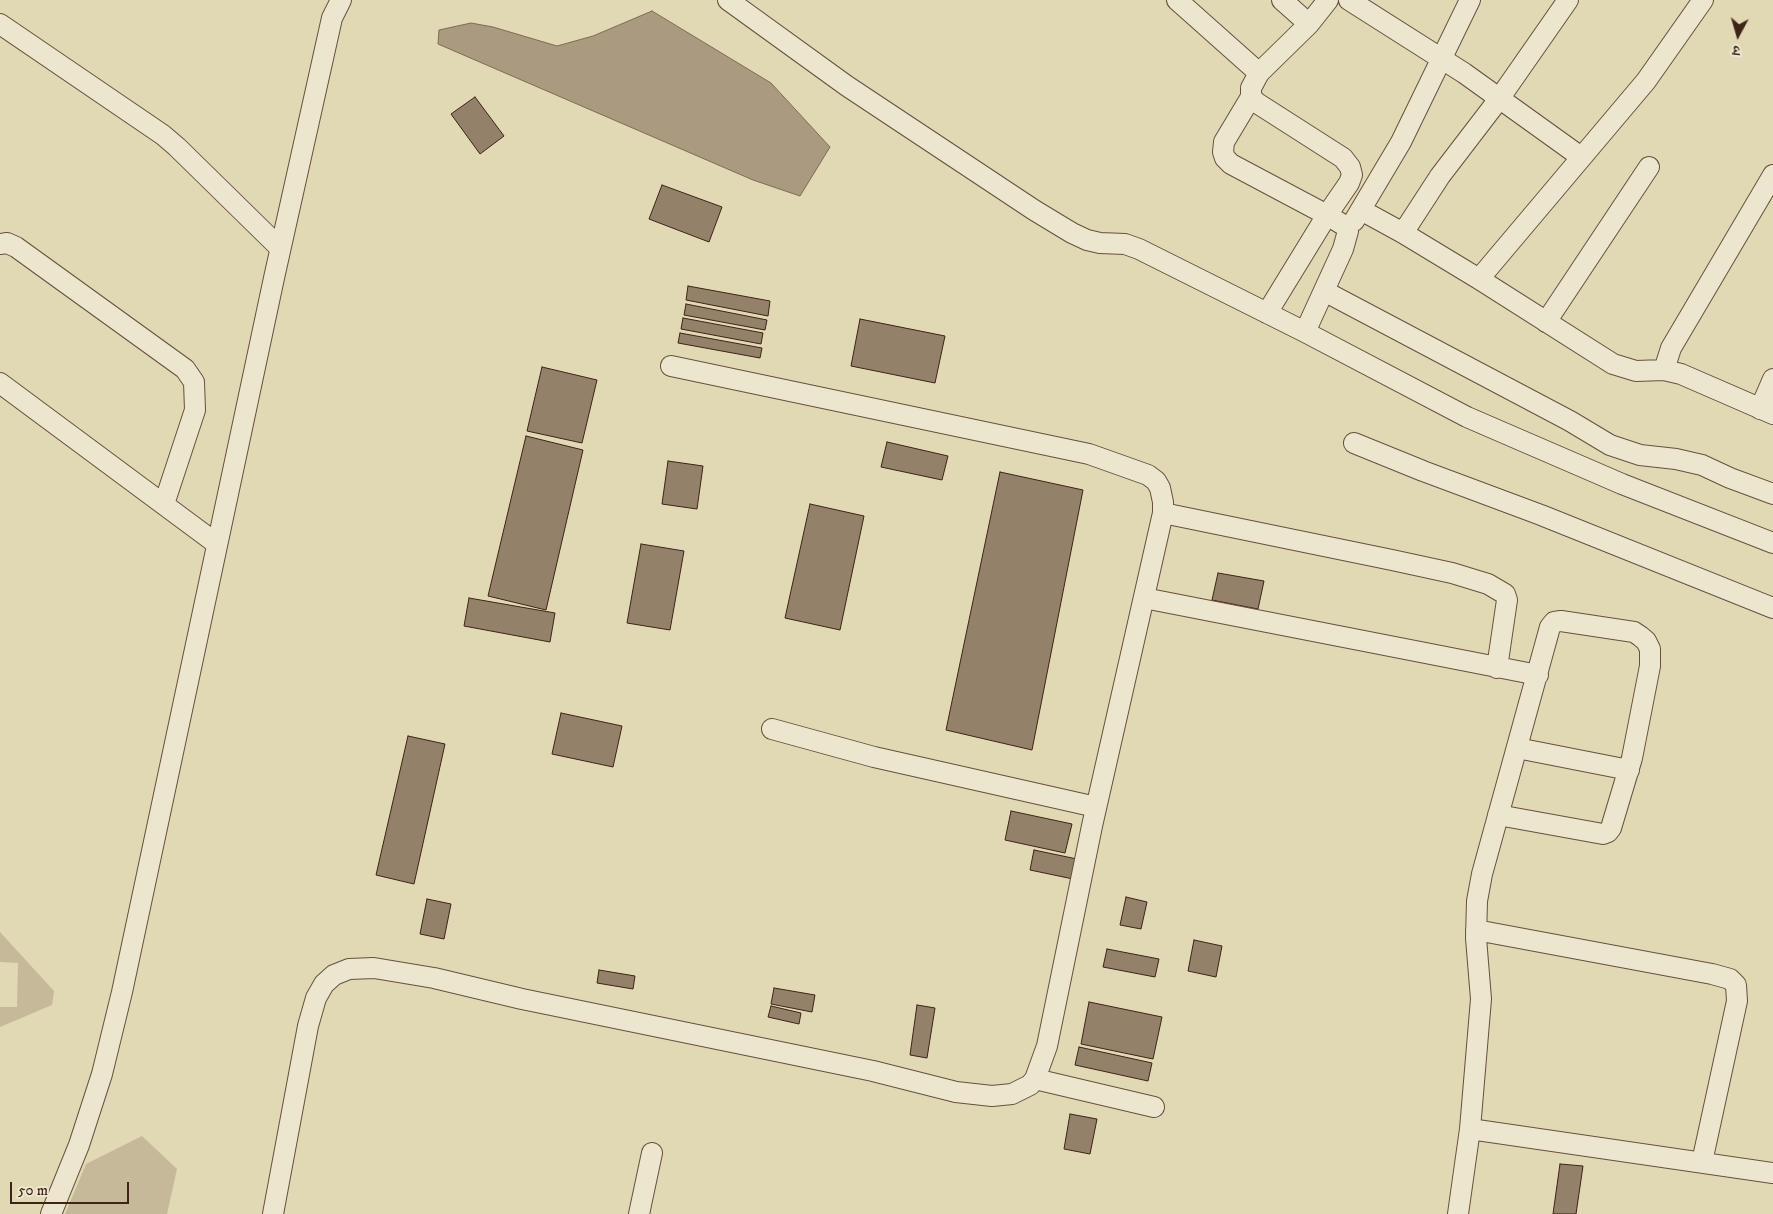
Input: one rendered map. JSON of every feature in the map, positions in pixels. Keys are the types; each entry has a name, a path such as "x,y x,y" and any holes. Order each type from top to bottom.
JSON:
{"street":[{"path":"51,1214 80,1145 102,1074 122,992 280,248 332,18 341,0"},
{"path":"728,0 855,92 1026,205 1072,233 1087,240 1100,243 1125,244 1139,249 1305,332 1467,417 1631,487 1773,543"},
{"path":"1177,0 1259,72"},
{"path":"1282,0 1309,24"},
{"path":"1328,0 1309,24 1259,72 1251,88 1251,98 1224,142 1223,152 1225,158 1231,164 1327,215 1345,226 1348,231"},
{"path":"1349,0 1441,59 1581,157"},
{"path":"1305,332 1343,249 1348,231 1401,142 1470,0"},
{"path":"1403,232 1440,176 1499,99 1568,0"},
{"path":"1479,279 1646,81 1703,0"},
{"path":"0,24 163,135 280,248"},
{"path":"1251,98 1334,151 1350,166 1376,184"},
{"path":"1266,313 1349,183 1352,175 1350,166"},
{"path":"1546,322 1650,167"},
{"path":"1664,370 1672,348 1773,175"},
{"path":"1361,210 1403,232 1613,364 1636,371 1664,370 1681,374 1767,412 1773,379"},
{"path":"0,244 7,243 16,247 185,369 194,382 195,410 164,504"},
{"path":"1324,291 1570,421 1610,445 1640,455 1676,459 1702,465 1773,494"},
{"path":"273,1214 301,1061 316,998 324,984 334,975 350,969 374,968 434,978 522,999 873,1071 956,1092 992,1096 1012,1094 1030,1085 1035,1079 1047,1046 1096,807 1163,513 1164,502 1160,488 1152,478 1131,468 1089,454 671,366"},
{"path":"0,383 217,544"},
{"path":"1354,443 1551,518 1773,608"},
{"path":"1163,513 1452,573 1488,584 1505,594 1507,600 1497,668"},
{"path":"1144,598 1538,675"},
{"path":"1458,1214 1470,1129 1481,999 1476,930 1477,901 1482,874 1498,815 1538,675 1550,627 1554,622 1561,621 1634,632 1646,641 1651,656 1629,770 1611,828 1608,832 1603,834 1498,815"},
{"path":"772,729 874,756 1096,807"},
{"path":"1517,748 1629,770"},
{"path":"1476,930 1712,974 1730,980 1736,985 1737,1001 1702,1162"},
{"path":"1035,1079 1154,1107"},
{"path":"1470,1129 1773,1173"},
{"path":"639,1214 652,1154"}],"shaded area":[{"path":"652,11 771,83 830,147 800,196 753,180 438,44 439,30 471,23 493,27 557,46 593,36"},
{"path":"0,932 54,991 52,1005 0,1027 0,1007 17,1007 18,963 0,962"},
{"path":"142,1136 177,1169 167,1214 65,1214 86,1164"}],"building":[{"path":"475,97 504,136 480,154 451,114"},
{"path":"662,185 722,207 709,242 649,219"},
{"path":"688,286 770,301 768,316 686,300"},
{"path":"686,304 767,320 765,330 684,315"},
{"path":"683,318 763,333 761,344 681,329"},
{"path":"860,319 945,336 935,383 851,366"},
{"path":"680,333 762,348 760,358 678,343"},
{"path":"542,367 597,380 582,443 527,431"},
{"path":"526,436 583,450 546,610 488,596"},
{"path":"887,442 948,456 942,480 881,467"},
{"path":"668,461 703,466 697,509 662,504"},
{"path":"1000,472 1083,490 1032,750 946,730"},
{"path":"810,504 864,516 840,630 785,618"},
{"path":"641,544 684,551 670,630 627,623"},
{"path":"1218,573 1264,581 1258,609 1212,600"},
{"path":"469,598 555,613 550,642 464,626"},
{"path":"561,713 622,726 613,767 552,754"},
{"path":"408,736 445,744 414,884 376,875"},
{"path":"1011,811 1072,824 1065,853 1005,840"},
{"path":"1034,850 1077,859 1073,879 1030,870"},
{"path":"1126,897 1147,902 1141,929 1120,925"},
{"path":"427,899 451,904 444,939 420,934"},
{"path":"1194,940 1222,946 1216,977 1188,971"},
{"path":"1107,949 1159,959 1155,977 1103,967"},
{"path":"599,970 635,976 633,989 597,983"},
{"path":"774,988 815,995 812,1012 771,1004"},
{"path":"1089,1002 1162,1017 1153,1059 1081,1044"},
{"path":"917,1005 935,1008 927,1058 910,1055"},
{"path":"771,1006 801,1013 799,1024 768,1017"},
{"path":"1079,1047 1152,1063 1148,1081 1075,1065"},
{"path":"1070,1114 1097,1119 1090,1154 1064,1149"},
{"path":"1560,1164 1583,1166 1576,1214 1553,1214"}]}
